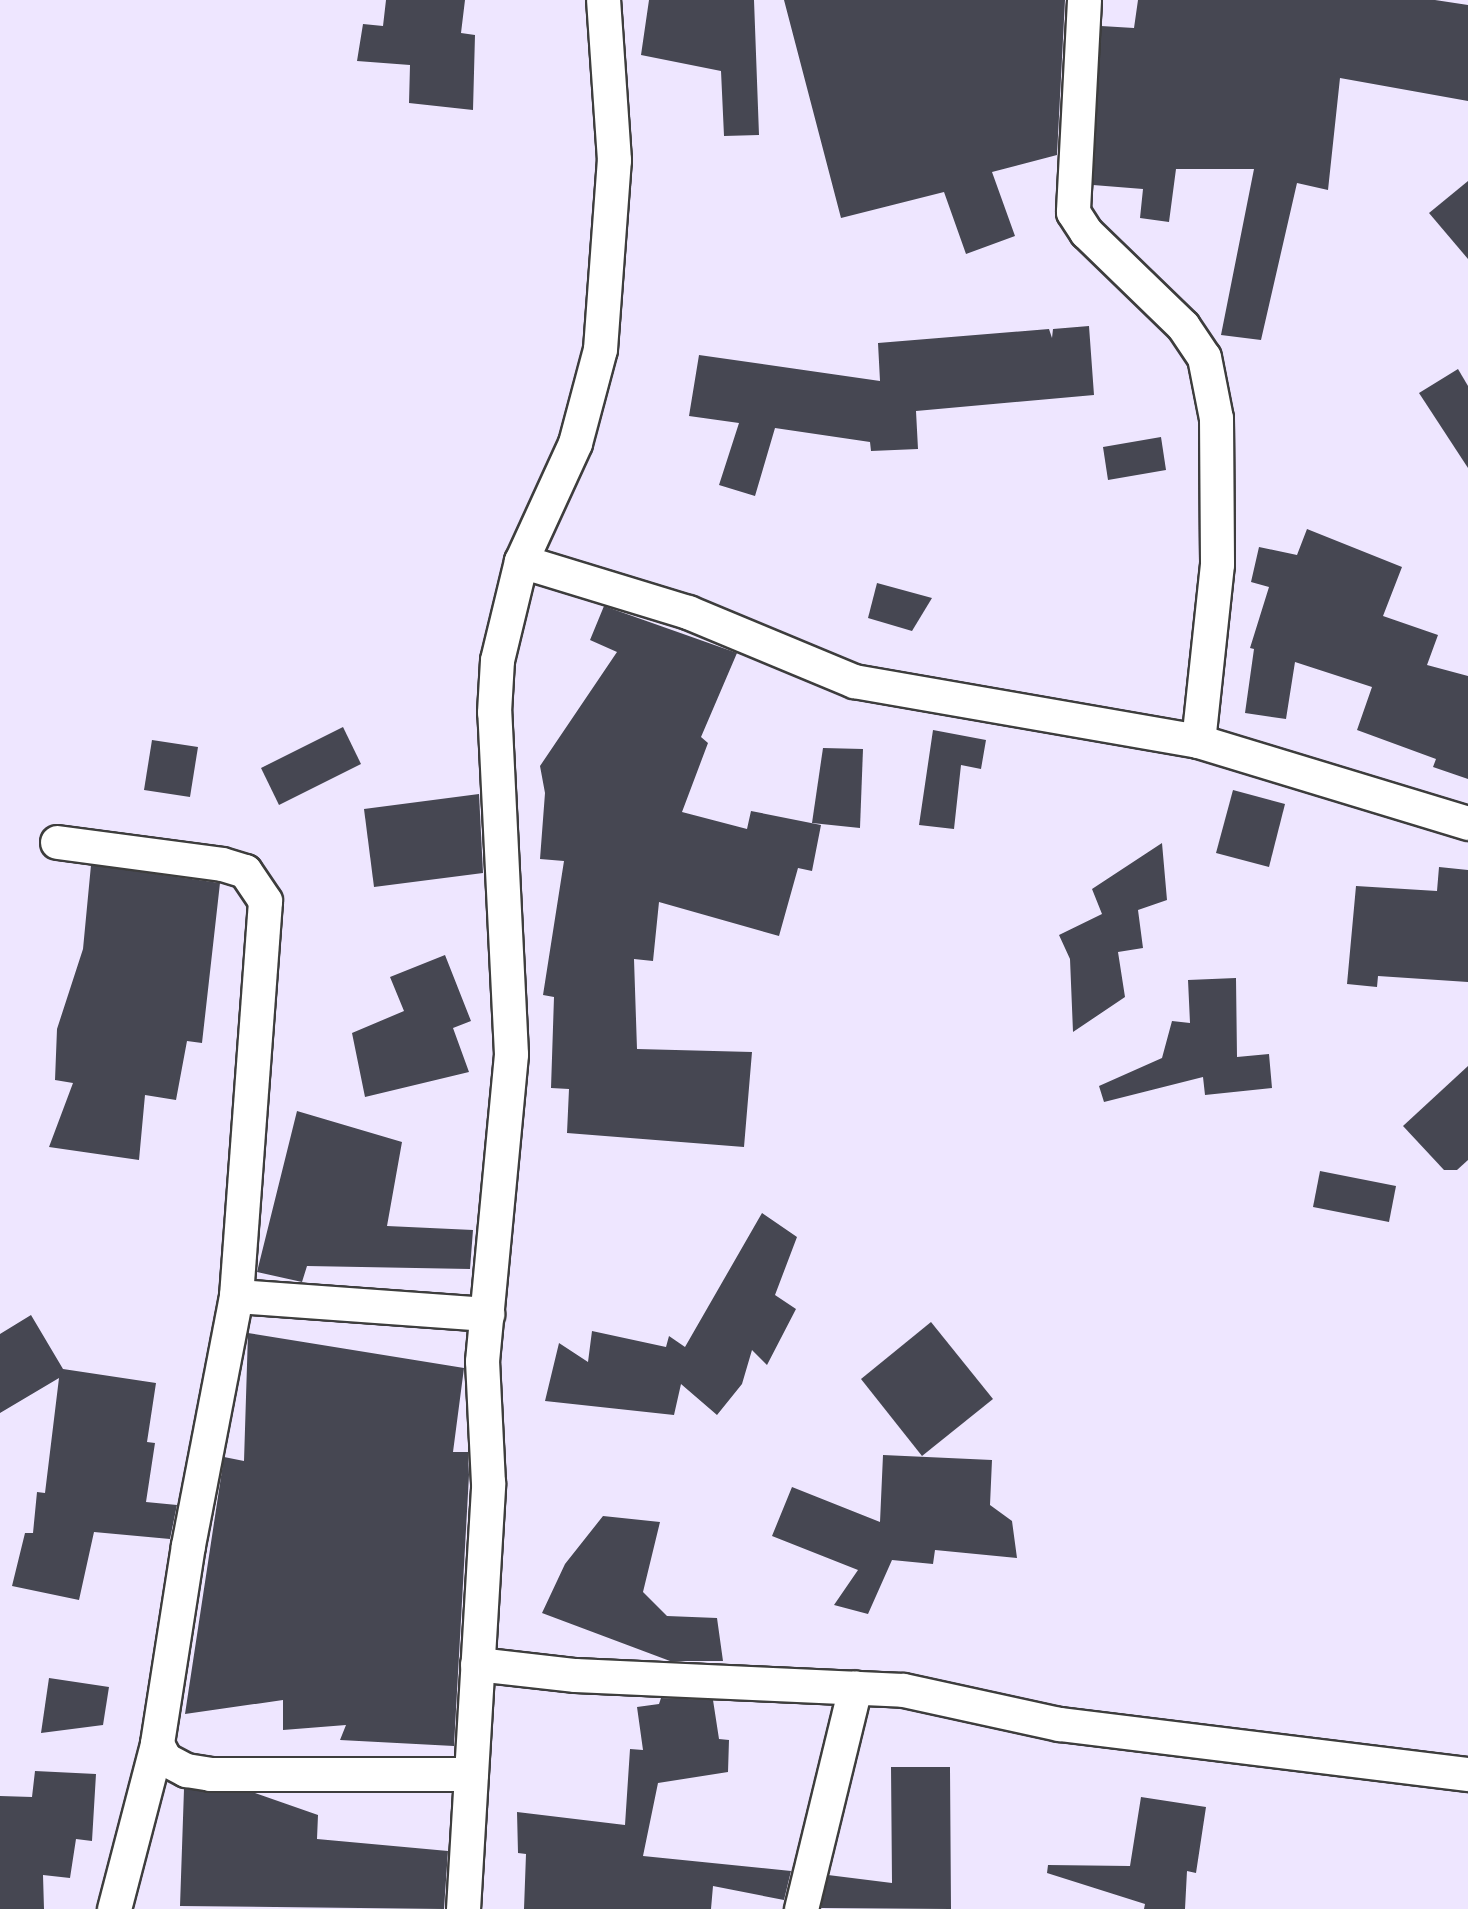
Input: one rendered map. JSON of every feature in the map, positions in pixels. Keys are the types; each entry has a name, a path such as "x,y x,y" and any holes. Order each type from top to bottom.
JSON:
{"street":[{"path":"463,1909 488,1483 482,1360 511,1054 494,702 504,619 521,561 575,443 600,349 614,160 603,0"},
{"path":"1084,0 1073,212 1086,232 1183,326 1204,357 1216,418 1217,564 1198,741"},
{"path":"521,561 688,612 854,681 1198,741 1468,823"},
{"path":"57,842 222,864 245,871 262,893 263,981 236,1296 188,1545 158,1744 114,1909"},
{"path":"236,1296 487,1314"},
{"path":"477,1664 574,1675 855,1687 948,1698 1059,1724 1468,1774"},
{"path":"801,1909 855,1687"},
{"path":"158,1744 165,1759 186,1770 210,1774 471,1774"}],"building":[{"path":"386,0 465,0 461,33 475,35 473,110 409,103 410,65 357,61 363,24 383,26"},
{"path":"649,0 754,0 759,135 724,136 721,71 641,55"},
{"path":"784,0 1065,0 1057,155 992,172 1015,236 966,254 944,192 841,218"},
{"path":"1138,0 1435,0 1468,5 1468,101 1340,78 1328,190 1297,183 1261,340 1221,335 1254,169 1176,169 1169,222 1140,218 1143,189 1093,185 1101,26 1134,28"},
{"path":"1468,181 1468,259 1429,213"},
{"path":"1089,326 1094,395 916,411 918,449 871,451 870,442 775,428 755,496 719,485 739,423 689,416 699,355 880,381 878,343 1049,329 1052,338 1053,329"},
{"path":"1458,369 1468,386 1468,468 1419,393"},
{"path":"1161,437 1166,470 1108,480 1103,447"},
{"path":"1307,529 1402,567 1383,616 1438,635 1427,665 1468,676 1468,779 1433,767 1436,759 1357,730 1372,687 1295,662 1286,719 1245,713 1254,649 1250,648 1269,587 1251,582 1259,547 1297,555"},
{"path":"877,583 932,598 912,631 868,618"},
{"path":"604,606 737,653 701,737 708,743 682,812 747,829 751,811 821,825 812,871 798,868 779,936 659,902 653,961 634,959 637,1049 752,1052 744,1147 567,1133 569,1089 551,1088 554,997 543,995 564,861 540,859 545,793 540,766 617,652 590,640"},
{"path":"343,727 361,764 279,805 261,768"},
{"path":"933,730 986,740 981,769 961,765 954,829 919,825"},
{"path":"152,740 198,747 190,797 144,790"},
{"path":"823,748 863,749 860,828 812,823"},
{"path":"1233,790 1285,804 1269,867 1216,853"},
{"path":"479,794 483,873 374,887 364,809"},
{"path":"1162,843 1167,900 1138,910 1143,948 1118,952 1125,997 1073,1032 1070,959 1059,935 1102,914 1092,889"},
{"path":"91,865 220,883 202,1043 187,1041 176,1100 145,1095 139,1160 49,1147 73,1083 55,1080 57,1029 83,949"},
{"path":"1439,867 1468,870 1468,982 1378,976 1377,987 1347,984 1356,886 1437,891"},
{"path":"445,955 471,1021 453,1028 469,1072 365,1097 352,1033 404,1011 390,977"},
{"path":"1236,978 1237,1057 1269,1054 1272,1088 1205,1095 1203,1077 1104,1102 1099,1086 1162,1058 1172,1021 1190,1023 1188,980"},
{"path":"1468,1066 1468,1160 1457,1170 1444,1170 1403,1126"},
{"path":"297,1111 402,1142 387,1226 473,1230 470,1269 307,1266 302,1282 257,1272"},
{"path":"1320,1171 1396,1186 1389,1222 1313,1207"},
{"path":"762,1213 797,1237 775,1295 796,1309 767,1365 752,1350 742,1384 717,1415 681,1384 674,1415 545,1401 559,1343 588,1362 592,1331 666,1347 669,1336 685,1347"},
{"path":"31,1315 63,1369 156,1383 147,1442 155,1443 146,1502 177,1505 170,1539 94,1532 79,1600 12,1586 25,1533 33,1533 37,1492 45,1493 59,1378 0,1413 0,1334"},
{"path":"931,1322 993,1399 922,1456 861,1379"},
{"path":"248,1333 464,1368 453,1452 468,1452 469,1475 454,1746 340,1740 346,1725 283,1730 283,1700 185,1714 224,1457 244,1461"},
{"path":"883,1455 992,1460 990,1505 1012,1521 1017,1558 935,1550 933,1564 892,1560 868,1614 834,1605 858,1570 772,1536 792,1487 880,1522"},
{"path":"603,1516 660,1522 643,1592 667,1616 717,1618 723,1661 670,1661 542,1613 565,1564"},
{"path":"49,1678 109,1687 103,1725 41,1733"},
{"path":"661,1698 713,1700 719,1739 729,1740 728,1772 658,1783 643,1856 791,1871 784,1900 713,1886 711,1909 524,1909 526,1854 518,1853 517,1812 625,1825 630,1749 643,1750 637,1707 659,1704"},
{"path":"891,1767 950,1767 951,1909 821,1908 828,1875 892,1883"},
{"path":"35,1771 96,1774 92,1841 76,1839 70,1878 43,1875 44,1909 0,1909 0,1796 32,1797"},
{"path":"184,1789 255,1793 318,1815 317,1839 448,1851 444,1909 180,1906"},
{"path":"1141,1797 1206,1807 1196,1873 1187,1871 1185,1909 1144,1909 1145,1904 1047,1873 1048,1865 1130,1866"}]}
